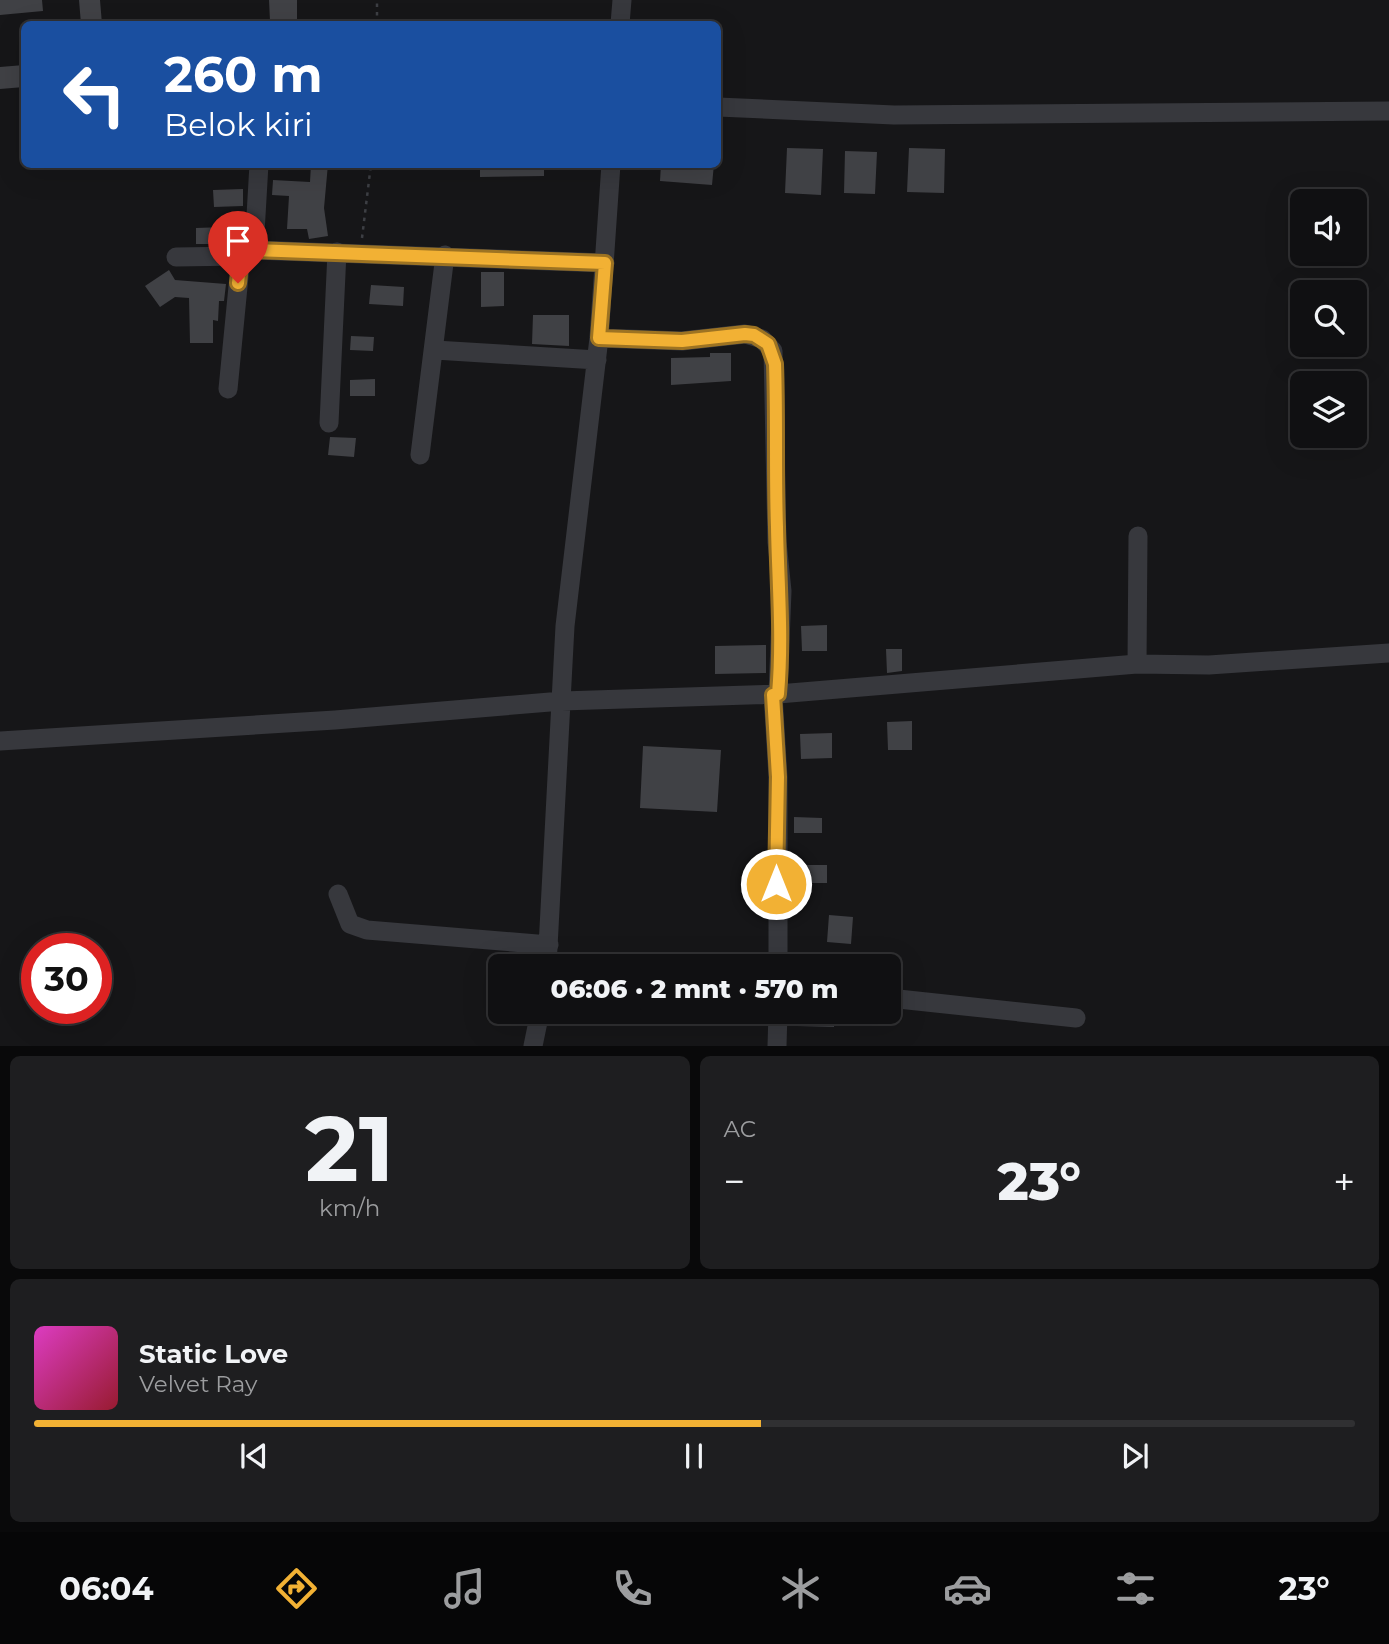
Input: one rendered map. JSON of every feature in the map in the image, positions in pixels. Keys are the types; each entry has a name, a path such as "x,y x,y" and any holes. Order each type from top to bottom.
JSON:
{"street":[{"path":"620,21 622,0"},
{"path":"721,107 894,115 1389,111"},
{"path":"228,389 259,168"},
{"path":"548,954 565,626 597,360 611,168"},
{"path":"330,423 337,252"},
{"path":"176,257 361,252 605,263"},
{"path":"420,455 445,255"},
{"path":"599,338 682,341 745,334 762,339 773,351 777,542 782,591 782,655 775,702 778,954"},
{"path":"435,350 597,360"},
{"path":"1137,664 1138,536"},
{"path":"0,741 335,720 562,701 775,702 1137,664 1209,665 1389,653"},
{"path":"338,894 351,924 367,930 549,945"},
{"path":"901,999 1076,1018"},
{"path":"533,1045 537,1024"},
{"path":"777,1045 778,1024"}],"path":[{"path":"377,0 377,21"},
{"path":"361,252 370,168"}],"building":[{"path":"0,0 42,0 43,11 0,15"},
{"path":"79,0 100,0 102,21 81,21"},
{"path":"269,0 297,0 297,21 270,21"},
{"path":"21,65 21,87 0,89 0,67"},
{"path":"787,148 823,149 821,195 785,193"},
{"path":"909,148 945,149 944,193 907,192"},
{"path":"845,151 877,152 875,194 844,193"},
{"path":"311,168 328,168 324,208 328,236 309,239 307,229 287,229 289,196 272,195 273,180 310,182"},
{"path":"480,168 544,168 544,176 480,177"},
{"path":"661,168 714,168 712,185 660,181"},
{"path":"243,189 243,206 214,207 213,190"},
{"path":"224,227 225,244 196,244 196,228"},
{"path":"169,270 175,280 226,284 224,301 219,301 218,321 213,320 213,343 190,343 189,298 175,297 160,307 145,286"},
{"path":"481,272 504,272 504,306 481,307"},
{"path":"371,285 404,287 403,306 369,304"},
{"path":"533,315 569,315 569,346 532,344"},
{"path":"351,336 374,337 373,351 350,350"},
{"path":"710,353 731,353 731,381 671,385 671,358 710,357"},
{"path":"375,379 375,396 350,396 350,380"},
{"path":"330,437 356,438 354,457 328,455"},
{"path":"827,625 827,651 802,651 801,626"},
{"path":"766,645 766,673 715,674 715,646"},
{"path":"886,649 902,649 902,671 887,673"},
{"path":"912,721 912,750 888,750 887,722"},
{"path":"832,733 832,758 801,759 800,734"},
{"path":"643,746 721,750 717,812 640,808"},
{"path":"794,817 822,818 822,833 794,833"},
{"path":"798,865 827,865 827,883 798,883"},
{"path":"829,915 853,917 851,944 827,942"},
{"path":"797,1024 834,1024 834,1027"}],"route":[{"path":"238,283 241,256 254,250 605,263 599,338 682,341 745,334 754,335 768,344 773,351 775,364 777,542 782,591 782,655 778,694 773,695 778,777 776,884"}]}
